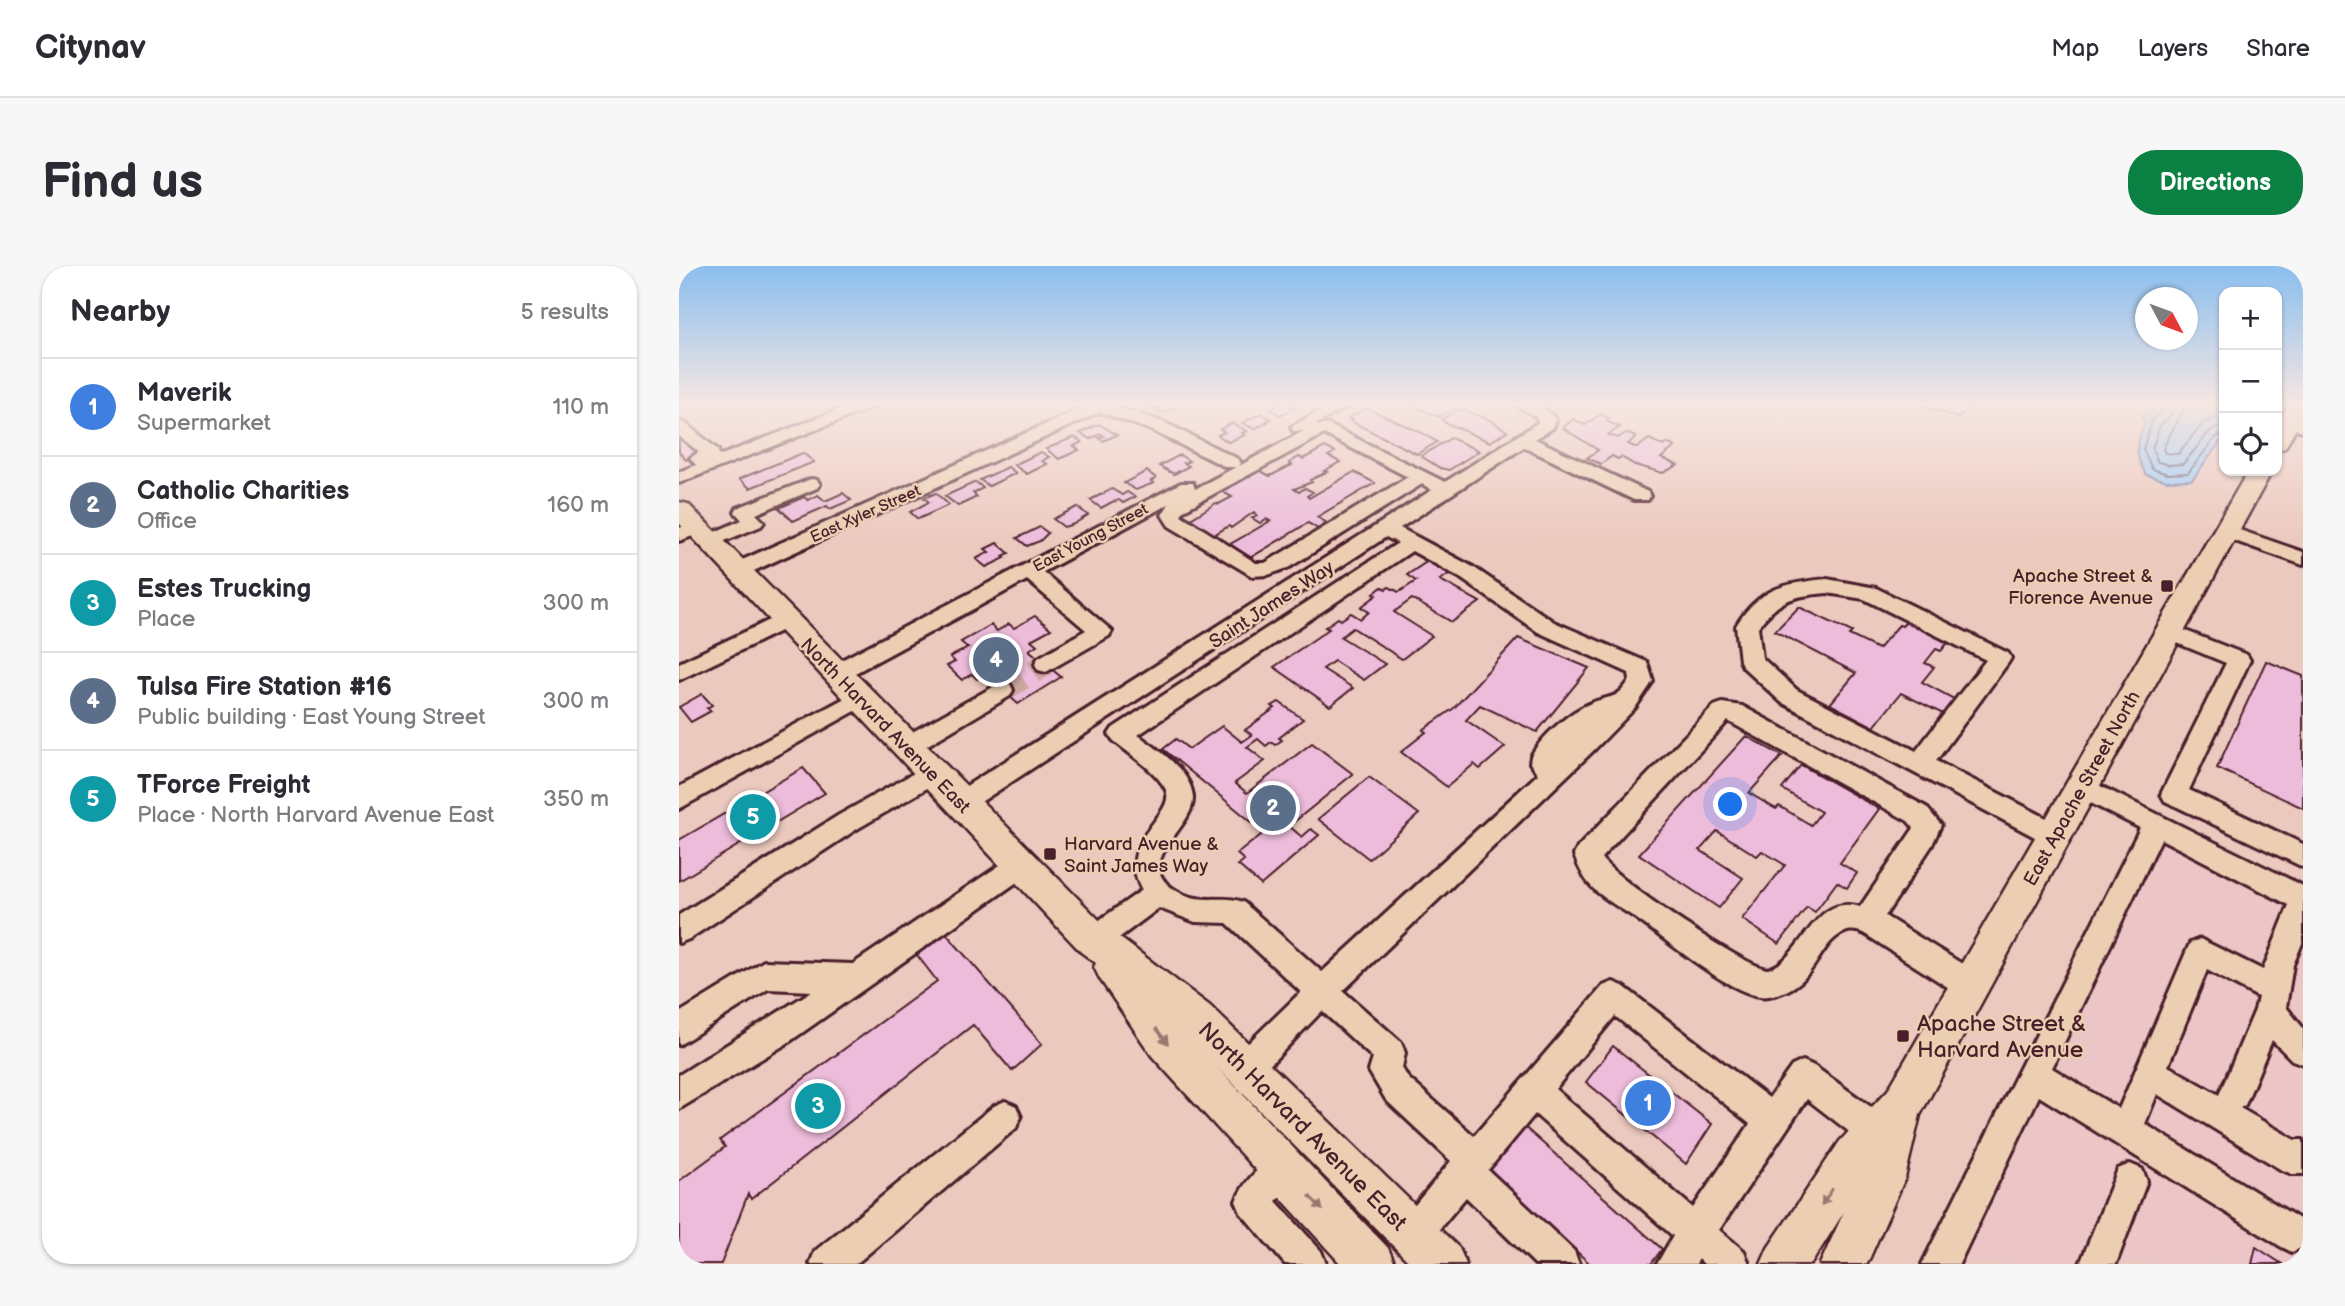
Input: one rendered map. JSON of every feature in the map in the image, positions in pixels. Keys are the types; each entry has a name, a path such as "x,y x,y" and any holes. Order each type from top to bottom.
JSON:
{"main road":[{"name":"East Apache Street North","path":"1784,1264 1855,1156 1890,1118 1970,985 2257,476"},
{"name":"North Harvard Avenue East","path":"679,509 695,535 738,570 1094,940 1196,1019 1443,1264"},
{"name":"North Harvard Avenue East","path":"1094,940 1166,1042 1372,1264"},
{"name":"East Apache Street North","path":"1843,1264 1883,1178 1890,1118"}],"street":[{"path":"707,450 712,454 699,458 708,467"},
{"path":"679,478 752,450"},
{"name":"East Xyler Street","path":"738,570 999,450"},
{"path":"1205,450 1232,463"},
{"name":"East Young Street","path":"836,673 1257,450"},
{"path":"1283,450 1177,506 1171,514 1176,522 1252,570 1268,569 1289,559 1421,477"},
{"path":"1367,450 1447,490"},
{"name":"Saint James Way","path":"961,802 1508,450"},
{"path":"1543,450 1641,496"},
{"path":"783,550 744,512 811,484"},
{"path":"695,535 754,522"},
{"path":"1245,1068 1321,992 1627,702 1642,681 1639,668 1546,627 1465,572 1387,529"},
{"path":"2225,531 2303,559"},
{"path":"1411,543 1121,734 1175,781 1181,793 1178,807 1151,845 1147,863 1151,884 1170,901 1196,911 1233,911 1390,1053 1385,1071 1397,1089 1562,1264"},
{"path":"1289,559 1315,575"},
{"path":"1028,570 1101,631 1046,664"},
{"path":"1920,764 2000,658 1869,593 1827,586 1794,589 1766,603 1747,626 1751,661 1789,696 2055,835"},
{"path":"679,672 785,620"},
{"path":"2168,631 2239,660 2174,794 2303,856"},
{"path":"907,746 1002,690"},
{"path":"679,799 860,698"},
{"path":"1874,924 1871,914 1877,901 1928,825 1917,814 1734,712 1721,712 1587,855 1602,880 1739,974 1767,984 1785,979 1795,970 1815,939 1832,923 1850,917 1862,918 1874,924 1970,985"},
{"path":"679,930 848,822 932,773"},
{"path":"2082,787 2303,899"},
{"path":"1940,1264 2155,824"},
{"path":"2233,864 2248,829"},
{"path":"679,1093 775,1034 1021,865"},
{"path":"1094,940 1159,893"},
{"path":"2234,1094 2272,1000 2279,965 2303,906"},
{"path":"2125,1133 2200,951 2272,1000 2283,1030 2303,1049"},
{"path":"679,1030 764,975 804,978 859,976"},
{"path":"1413,1234 1613,996 1772,1121"},
{"path":"2149,1072 2292,1157 2303,1157"},
{"path":"2033,1074 2292,1234"},
{"path":"1675,1264 1803,1077 1890,1118"},
{"path":"1533,1091 1731,1264"},
{"path":"828,1264 1005,1117"},
{"path":"1284,1169 1253,1201 1308,1264"},
{"path":"2098,1264 2130,1181"}],"shaded area":[{"path":"2158,838 2303,911 2303,1264 1960,1264"}],"water":[{"path":"2138,450 2215,450 2192,480 2167,481 2146,475 2139,460"}],"building":[{"path":"679,450 698,450 702,453 686,460"},
{"path":"1047,450 1079,450 1059,459"},
{"path":"1320,450 1330,450 1335,452 1328,456 1340,462 1310,480 1312,482 1294,489 1299,492 1305,488 1313,492 1307,496 1309,498 1354,472 1375,483 1317,517 1327,523 1318,529 1308,523 1248,559 1227,546 1270,521 1266,519 1260,523 1252,518 1257,515 1254,512 1231,528 1229,526 1210,537 1186,522 1216,503 1232,497 1221,491 1259,470 1270,476 1292,465 1289,463 1299,457 1303,459"},
{"path":"1408,450 1424,450 1417,454"},
{"path":"1432,450 1479,451 1449,470 1440,468 1421,456"},
{"path":"1598,450 1672,450 1661,458 1678,465 1663,473 1635,465 1621,457 1618,459 1612,456 1601,464 1587,458"},
{"path":"1041,452 1049,457 1042,461 1047,464 1027,474 1014,465"},
{"path":"803,453 814,462 750,488 739,479"},
{"path":"1180,455 1189,461 1184,463 1189,466 1174,474 1159,466"},
{"path":"1008,467 1016,473 989,486 980,480"},
{"path":"1147,471 1156,478 1151,481 1154,483 1136,490 1124,483"},
{"path":"976,482 983,488 973,493 977,497 958,506 945,496"},
{"path":"1112,489 1122,495 1127,492 1135,497 1123,503 1119,500 1112,502 1101,508 1090,500"},
{"path":"843,493 851,500 830,509 827,506 793,521 779,508 804,497 808,500 818,495 825,501"},
{"path":"936,493 949,505 918,519 910,512 929,502 924,498"},
{"path":"1077,507 1088,515 1074,524 1064,527 1053,519"},
{"path":"1040,527 1048,533 1040,541 1027,546 1017,538"},
{"path":"997,543 1009,553 1003,556 1005,558 986,567 976,559 989,552 985,549"},
{"path":"1431,559 1452,572 1440,580 1480,602 1452,622 1412,599 1394,612 1432,636 1402,659 1353,628 1341,637 1385,664 1364,680 1334,661 1323,669 1353,688 1330,706 1274,667 1329,629 1325,627 1338,618 1341,620 1351,613 1361,619 1369,612 1361,607 1377,595 1374,593 1382,587 1399,592 1416,581 1407,575"},
{"path":"1799,607 1852,632 1849,635 1878,649 1899,625 1902,626 1907,621 1914,624 1916,622 1951,639 1941,651 1936,649 1925,663 1934,667 1922,682 1956,700 1945,715 1901,693 1874,727 1830,704 1856,673 1775,631"},
{"path":"1035,616 1051,629 1031,640 1037,645 1029,650 1061,677 1018,704 985,674 977,679 972,674 962,680 947,666 955,662 950,657 968,648 961,642 991,625 997,631 1009,624 1014,628"},
{"path":"1518,638 1589,668 1537,732 1480,705 1466,720 1505,747 1480,769 1474,764 1447,787 1401,752 1426,732 1423,730 1454,708"},
{"path":"2266,661 2303,676 2303,808 2217,768"},
{"path":"702,694 712,705 707,708 711,711 691,722 679,707"},
{"path":"1279,702 1303,719 1279,738 1282,740 1275,745 1271,742 1266,746 1258,739 1247,747 1265,761 1235,783 1247,793 1312,743 1353,774 1289,826 1302,837 1311,829 1319,835 1261,885 1238,865 1244,860 1237,854 1271,827 1266,822 1259,828 1163,749 1176,739 1189,749 1222,726 1242,742 1252,735 1245,730"},
{"path":"1746,736 1782,756 1749,793 1776,809 1779,806 1811,825 1821,812 1782,789 1801,765 1879,809 1840,863 1857,873 1847,888 1837,882 1815,912 1807,907 1779,944 1742,919 1785,865 1762,851 1757,856 1717,831 1700,850 1743,878 1719,908 1639,854"},
{"path":"803,768 825,793 679,881 679,840"},
{"path":"1369,777 1419,814 1369,859 1318,819"},
{"path":"943,930 1042,1044 1012,1071 973,1025 751,1199 748,1194 721,1264 679,1264 679,1181 725,1147 720,1140 937,981 914,951"},
{"path":"1613,1046 1712,1124 1686,1164 1586,1082"},
{"path":"1520,1123 1662,1249 1651,1264 1590,1264 1485,1166"},
{"path":"2256,1247 2282,1264 2252,1264"}],"tunnel":[{"path":"1002,690 1046,664"}],"place":[{"name":"Apache Street & Florence Avenue","path":"2167,586"},
{"name":"Tulsa Fire Station #16","path":"996,660"},
{"name":"Catholic Charities","path":"1273,808"},
{"name":"TForce Freight","path":"753,817"},
{"name":"Harvard Avenue & Saint James Way","path":"1050,854"},
{"name":"Apache Street & Harvard Avenue","path":"1903,1036"},
{"name":"Maverik","path":"1648,1103"},
{"name":"Estes Trucking","path":"818,1106"}]}
